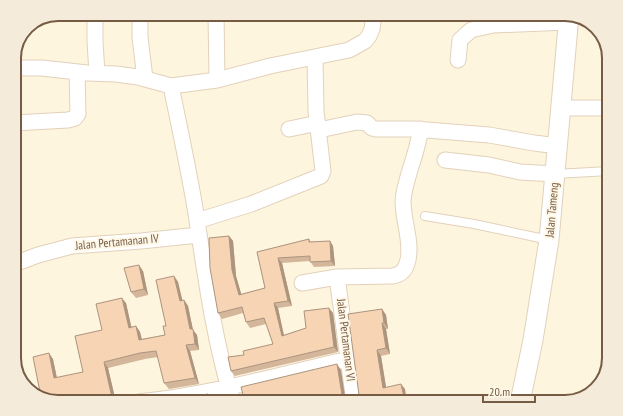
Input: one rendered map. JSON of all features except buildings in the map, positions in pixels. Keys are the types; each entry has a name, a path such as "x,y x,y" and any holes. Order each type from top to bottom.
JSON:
{"street":[{"path":"95,21 97,73"},
{"path":"140,21 140,37 145,79"},
{"path":"216,21 217,80"},
{"path":"21,68 42,68 116,74 145,79 171,86 217,80 270,66 316,58 349,50 365,41 372,29 373,21"},
{"path":"458,60 460,40 471,30 493,25 544,21"},
{"name":"Jalan Tameng","path":"521,395 533,340 549,240 569,21"},
{"path":"316,58 316,111 318,127"},
{"path":"21,122 68,120 75,118 78,114 77,72"},
{"path":"171,86 216,329 231,395"},
{"path":"561,108 602,108"},
{"path":"289,129 357,122 368,123 372,128 376,129 421,129 489,135 558,146"},
{"name":"Jalan Pertamanan IV","path":"21,262 72,246 93,243 141,241 198,228 251,204 321,176 323,171 318,127"},
{"path":"302,283 337,277 392,276 403,272 408,258 409,248 404,221 403,200 405,187 421,129"},
{"path":"444,160 489,165 520,172 555,174"},
{"name":"Jalan Pertamanan VI","path":"337,277 353,395"},
{"path":"188,395 348,359"}],"lane":[{"path":"555,174 602,171"},
{"path":"425,216 474,224 549,240"}]}
